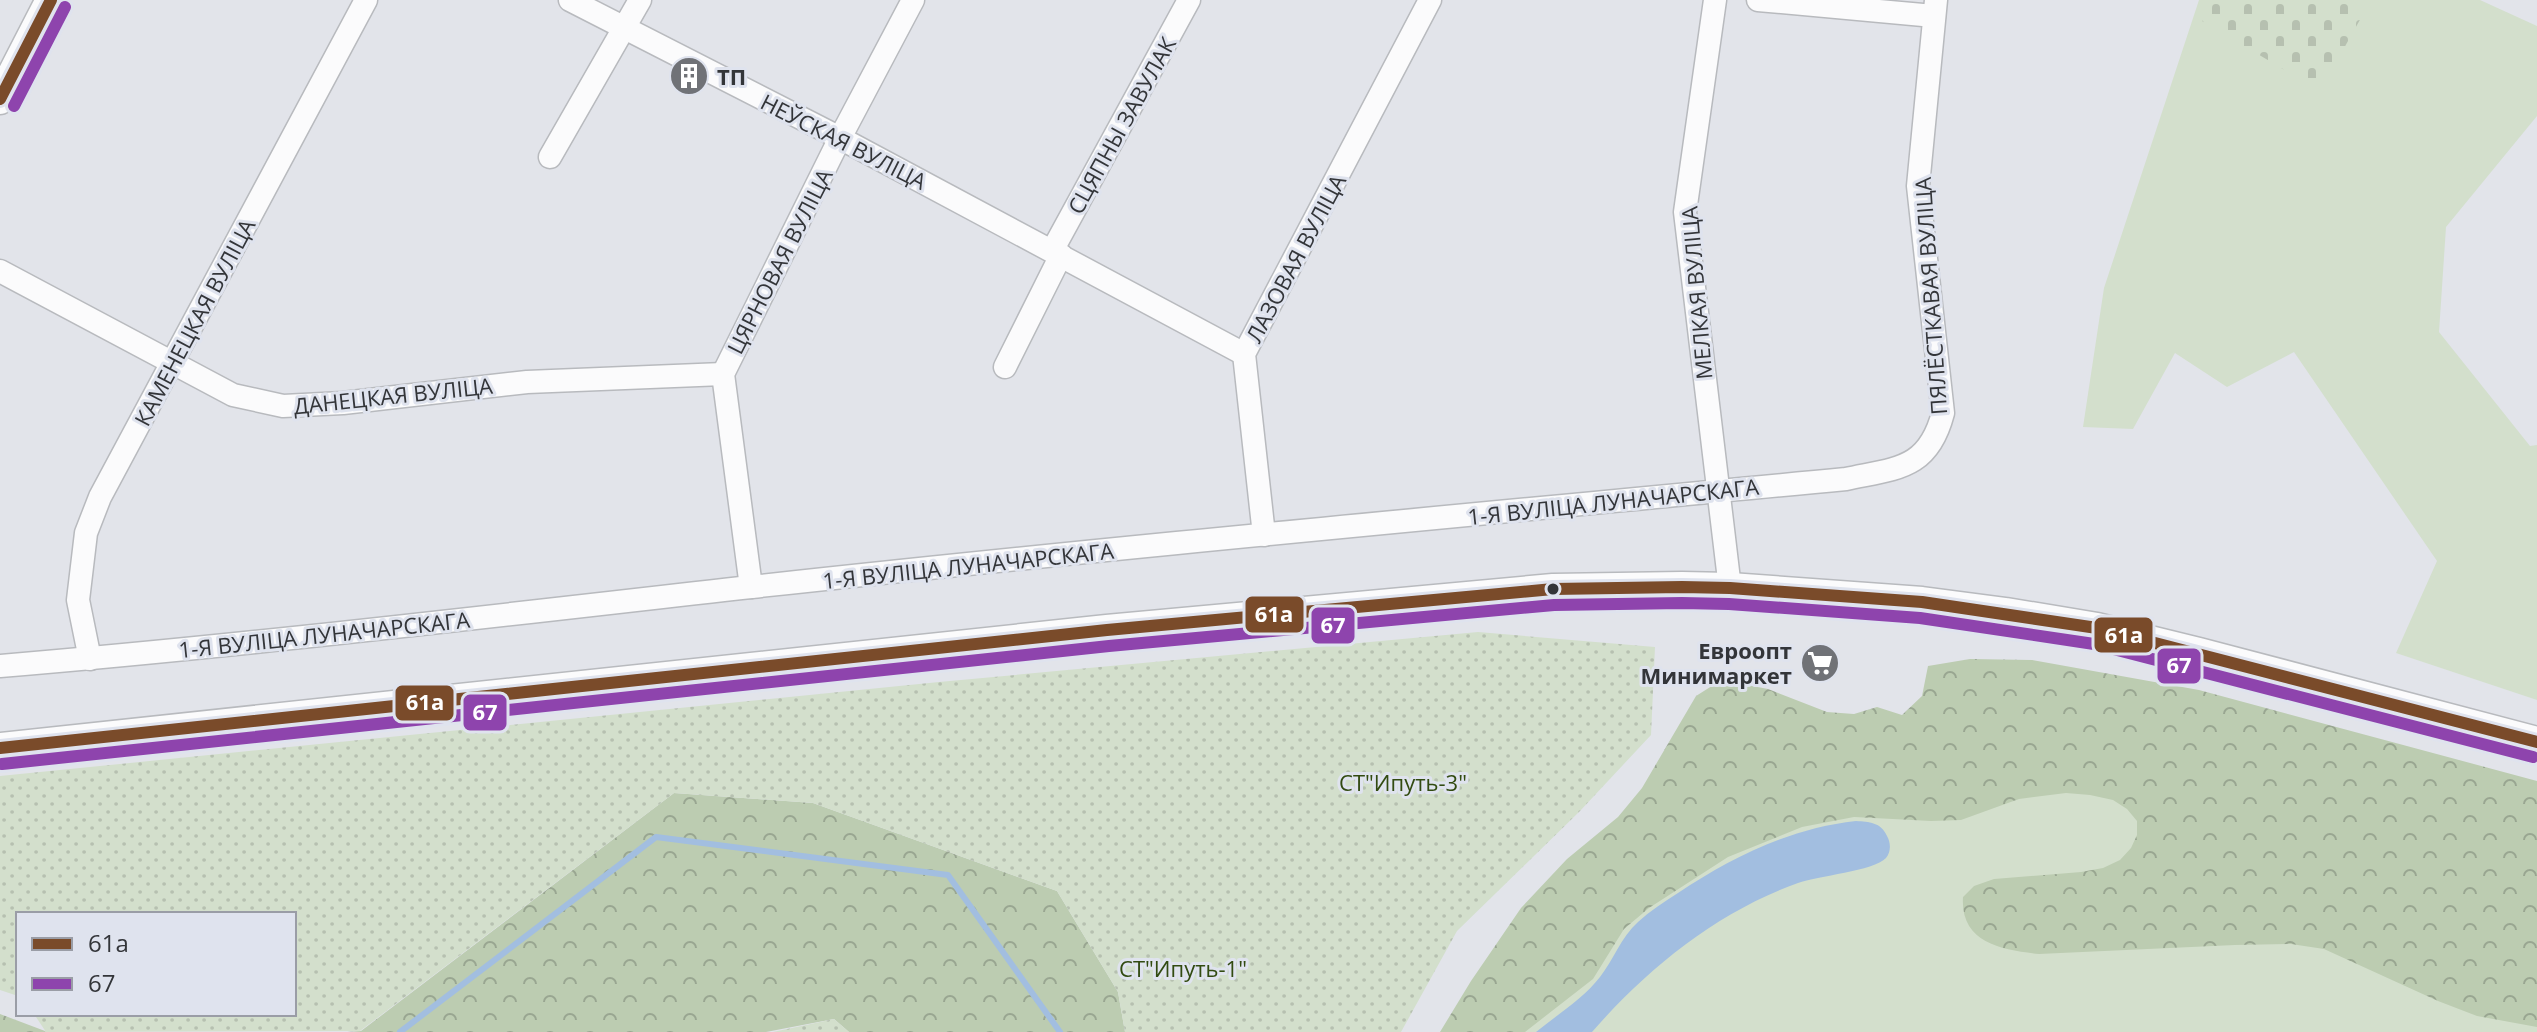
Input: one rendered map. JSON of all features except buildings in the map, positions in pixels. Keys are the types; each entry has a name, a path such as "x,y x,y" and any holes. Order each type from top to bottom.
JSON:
{"street":[{"path":"0,99 51,0"},
{"name":"КАМЕНЕЦКАЯ ВУЛІЦА","path":"90,659 78,600 86,533 100,497 366,0"},
{"name":"НЕЎСКАЯ ВУЛІЦА","path":"570,0 840,138 1244,354"},
{"path":"550,157 640,0"},
{"name":"ЦЯРНОВАЯ ВУЛІЦА","path":"751,587 723,374 840,138 913,0"},
{"name":"СЦЯПНЫ ЗАВУЛАК","path":"1057,253 1189,0"},
{"name":"ЛАЗОВАЯ ВУЛІЦА","path":"1264,535 1244,354 1430,0"},
{"name":"МЕЛКАЯ ВУЛІЦА","path":"1715,0 1685,212 1730,588"},
{"path":"1758,0 1935,8"},
{"name":"ПЯЛЁСТКАВАЯ ВУЛІЦА","path":"1930,447 1943,413 1918,186 1935,8"},
{"path":"1005,367 1057,253"},
{"name":"ДАНЕЦКАЯ ВУЛІЦА","path":"0,271 233,395 283,406 343,403 527,382 723,374"},
{"name":"1-Я ВУЛІЦА ЛУНАЧАРСКАГА","path":"0,666 1264,535 1846,479 1894,469 1914,461 1930,447"},
{"path":"0,748 1091,631 1580,588 1730,588 1922,602 2006,613 2097,628 2537,742"}],"green space":[{"path":"2199,0 2480,0 2537,26 2537,116 2446,227 2439,332 2530,446 2537,445 2537,700 2396,653 2437,561 2294,352 2227,387 2175,353 2133,429 2083,427 2104,288"},
{"path":"2210,0 2371,0 2320,91 2202,21"},
{"name":"СТ\"Ипуть-3\"","path":"1478,632 1655,647 1651,735 1580,811 1457,931 1401,1032 1125,1032 1118,992 1057,891 813,803 674,793 360,1031 46,1032 35,1016 296,1016 296,912 16,912 16,995 0,990 0,776 939,682"},
{"path":"1970,659 2032,660 2199,690 2537,781 2537,1027 2477,1016 2324,949 2291,944 2039,954 2011,950 1986,941 1968,925 1964,912 1963,897 1974,886 1994,879 2103,868 2120,860 2131,848 2137,835 2137,821 2127,809 2113,800 2066,793 2019,799 1961,820 1854,817 1802,827 1728,857 1649,908 1624,929 1593,979 1525,1032 1440,1032 1521,908 1567,859 1618,817 1642,788 1696,696 1715,684 1742,684 1768,689 1827,712 1854,714 1877,707 1902,715 1922,696 1928,666"},
{"path":"1981,759 2537,867 2537,1032 1468,1032 1528,927"},
{"path":"674,793 813,803 1057,891 1118,992 1125,1032 849,1032 834,1019 766,1032 347,1032 361,1031"},
{"path":"0,1014 45,1031 46,1032 0,1032"},
{"path":"834,1019 849,1032 773,1032"}],"water":[{"path":"1856,821 1874,824 1884,831 1890,844 1889,853 1880,863 1798,883 1768,895 1712,926 1660,964 1592,1032 1536,1032 1593,985 1632,928 1668,900 1719,868 1763,846 1808,830"}],"waterway":[{"path":"400,1032 656,837 948,875 1060,1032"}],"transit line":[{"name":"61а","path":"0,99 51,0"},
{"name":"67","path":"14,106 65,7"},
{"name":"61а","path":"0,748 1107,630 1553,589 1682,587 1922,602 2097,628 2537,742"},
{"name":"67","path":"2,764 1109,646 1554,605 1682,603 1920,618 2094,644 2533,757"}],"place":[{"name":"ТП","path":"689,76"},
{"name":"Евроопт Минимаркет","path":"1820,663"}],"park label":[{"name":"СТ\"Ипуть-1\"","path":"1183,968"}]}
